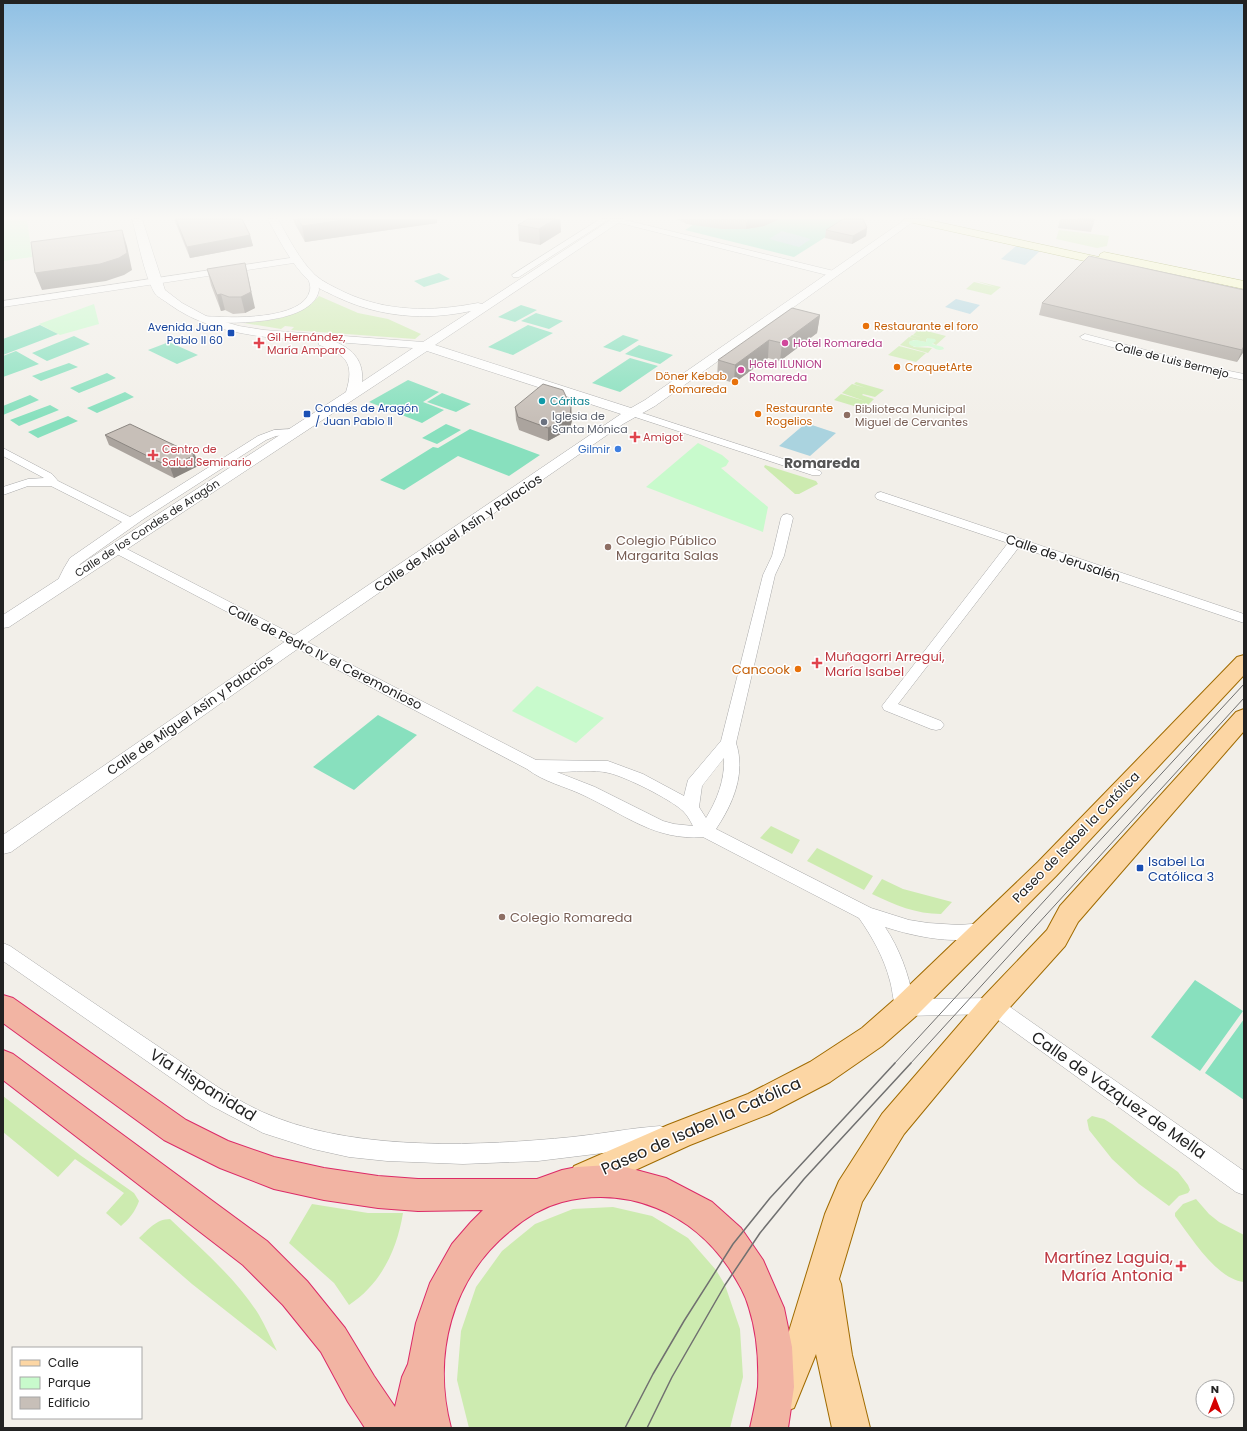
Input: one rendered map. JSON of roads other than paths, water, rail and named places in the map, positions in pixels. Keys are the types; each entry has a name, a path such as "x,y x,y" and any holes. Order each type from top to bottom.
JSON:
{"highway":[{"path":"3,1007 176,1130 220,1153 274,1173 324,1184 391,1193 418,1195 538,1194"},
{"path":"3,1063 260,1258 295,1293 333,1340 361,1389 387,1428"},
{"path":"409,1428 426,1359 432,1327 441,1297 455,1269 472,1245 492,1224 514,1207 538,1194 573,1183 610,1180 646,1186 671,1195 694,1208 715,1224 744,1257 759,1287 771,1324 775,1347 777,1379 774,1422"},
{"path":"426,1359 426,1389 432,1428"}],"main road":[{"path":"1214,286 1244,293"},
{"path":"1231,286 1244,287"},
{"name":"Paseo de Isabel la Católica","path":"573,1183 679,1135 758,1104 820,1072 872,1037 905,1008 1047,869 1244,662"},
{"path":"774,1422 803,1342 841,1214 850,1192 874,1152 893,1124 993,1006 1056,938 1069,914 1244,718"},
{"path":"823,1276 834,1355 851,1428"}],"street":[{"path":"3,304 123,286 146,288 160,292 178,305 204,319 243,330 294,336 425,346 816,473"},
{"path":"157,286 160,292"},
{"path":"204,319 247,320 280,315 295,310 309,300 315,289 314,286"},
{"path":"326,286 354,301 384,311 432,313 456,311 489,304"},
{"name":"Calle de los Condes de Aragón","path":"3,623 516,286"},
{"name":"Calle de Miguel Asín y Palacios","path":"3,846 608,428 650,403 818,286"},
{"path":"294,336 327,344 348,354 357,370 357,378 352,393"},
{"name":"Calle de Luis Bermejo","path":"1085,337 1209,370 1244,377"},
{"name":"Calle de los Condes de Aragón","path":"63,584 75,561 131,522 262,438 274,433 292,432"},
{"path":"3,451 51,478 54,483"},
{"path":"6,484 24,476 34,468"},
{"path":"6,484 24,484 43,481 54,483 131,522"},
{"name":"Calle de Jerusalén","path":"881,496 1244,619"},
{"path":"690,809 694,784 728,743 769,575 778,556 787,518"},
{"path":"936,725 890,706 1016,542"},
{"name":"Calle de Pedro IV el Ceremonioso","path":"117,548 533,765 542,773 586,790 658,826 678,832 692,833 705,831"},
{"path":"705,831 716,815 726,795 733,760 732,751 728,743"},
{"name":"Calle de Pedro IV el Ceremonioso","path":"533,765 556,767 609,767 620,770 666,793 690,809 705,831 865,913 917,928 955,932 984,930"},
{"path":"666,793 694,784"},
{"name":"Calle de Pedro IV el Ceremonioso","path":"865,913 882,936 894,961 902,989 905,1008"},
{"name":"Vía Hispanidad","path":"3,951 217,1098 252,1118 279,1129 333,1144 388,1151 476,1153 572,1147 644,1136 679,1135"},
{"path":"905,1008 993,1006"},
{"name":"Calle de Vázquez de Mella","path":"993,1006 1244,1184"},
{"path":"572,1147 646,1186"}],"water":[{"path":"956,299 980,305 970,314 945,307"},
{"path":"806,423 836,433 810,456 779,446"}],"tram line":[{"path":"894,1064 1244,684"},
{"path":"910,1064 1244,698"},
{"path":"625,1428 653,1374 684,1321 733,1244 770,1198 895,1063"},
{"path":"647,1428 672,1377 725,1285 760,1233 804,1179 911,1063"}],"place":[{"name":"Restaurante el foro","path":"866,326"},
{"name":"Avenida Juan Pablo II 60","path":"231,333"},
{"name":"Gil Hernández, María Amparo","path":"259,343"},
{"name":"Hotel Romareda","path":"785,343"},
{"name":"CroquetArte","path":"897,367"},
{"name":"Hotel ILUNION Romareda","path":"741,370"},
{"name":"Döner Kebab Romareda","path":"735,382"},
{"name":"Cáritas","path":"542,401"},
{"name":"Condes de Aragón / Juan Pablo II","path":"307,414"},
{"name":"Restaurante Rogelios","path":"758,414"},
{"name":"Biblioteca Municipal Miguel de Cervantes","path":"847,415"},
{"name":"Iglesia de Santa Mónica","path":"544,422"},
{"name":"Amigot","path":"635,437"},
{"name":"Gilmir","path":"618,449"},
{"name":"Centro de Salud Seminario","path":"153,455"},
{"name":"Colegio Público Margarita Salas","path":"608,547"},
{"name":"Muñagorri Arregui, María Isabel","path":"817,663"},
{"name":"Cancook","path":"798,669"},
{"name":"Isabel La Católica 3","path":"1140,868"},
{"name":"Colegio Romareda","path":"502,917"},
{"name":"Martínez Laguia, María Antonia","path":"1181,1266"}],"district":[{"name":"Romareda","path":"822,463"}]}
